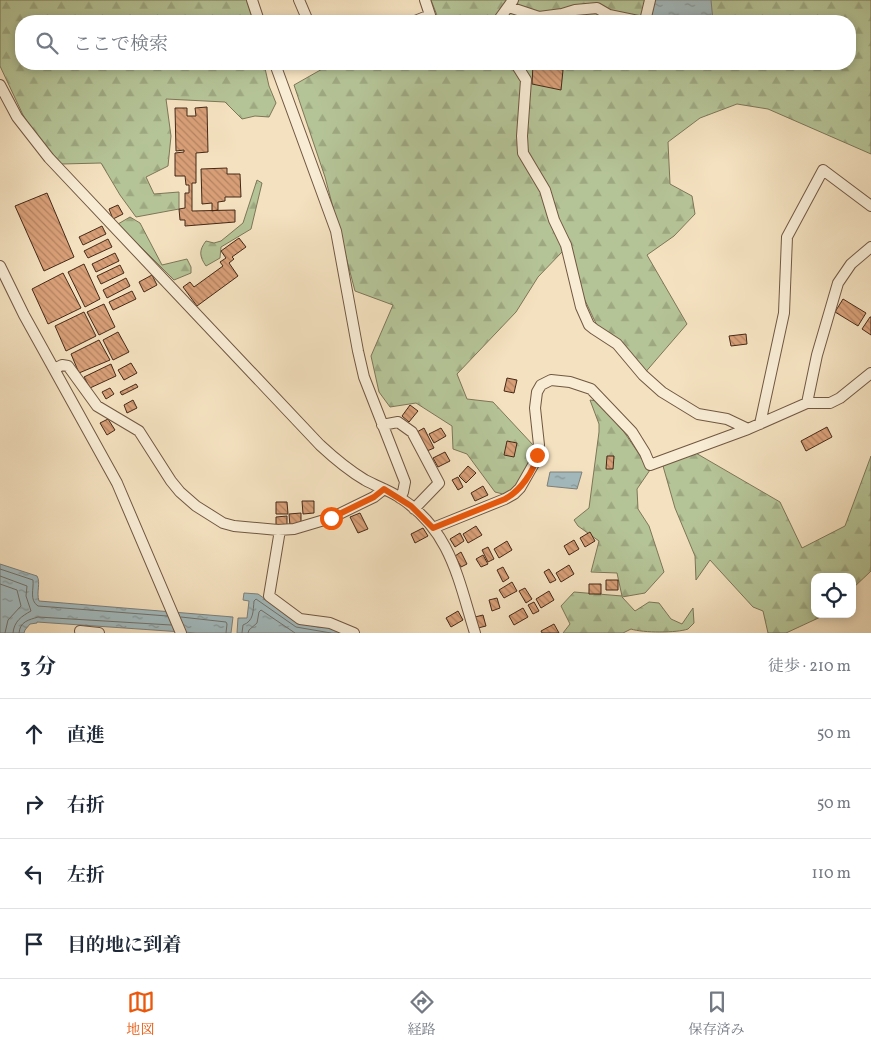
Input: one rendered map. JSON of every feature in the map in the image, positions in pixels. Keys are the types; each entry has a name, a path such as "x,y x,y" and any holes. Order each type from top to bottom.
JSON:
{"street":[{"path":"252,0 257,15"},
{"path":"299,0 305,15"},
{"path":"424,0 430,15"},
{"path":"646,15 650,0"},
{"path":"503,15 511,4 535,15"},
{"path":"554,15 575,10 597,8 609,15"},
{"path":"277,70 336,231 364,378 405,482 400,498"},
{"path":"520,70 526,80 522,136 523,153 545,190 554,220 566,245 581,307 589,325 617,344 643,374 662,392 698,414 727,419 748,429"},
{"path":"1,90 23,126 49,158 320,445 349,469 400,498 433,528 453,561 475,633"},
{"path":"760,424 784,313 787,236 823,170 871,206"},
{"path":"807,403 817,354 838,282 851,264 871,246"},
{"path":"0,266 21,310 122,494 181,633"},
{"path":"54,369 62,365 68,366 98,407 139,432 171,482 185,498 217,520 228,525 280,530 294,529 331,518 374,497 384,489"},
{"path":"433,528 505,499 520,488 531,470 539,445 535,408 538,392 541,385 551,380 570,382 592,389 632,432 650,465 748,429 807,403 830,403 840,398 871,373"},
{"path":"81,417 98,407"},
{"path":"382,425 398,422 412,432 439,483 414,509"},
{"path":"280,530 269,596 300,619 330,623 354,633"},
{"path":"80,631 99,633"}],"green space":[{"path":"0,0 251,0 254,15 15,15 15,70 265,70 276,103 269,117 255,116 242,119 225,102 166,99 171,136 168,166 146,177 154,194 179,192 179,209 136,217 101,163 62,164 37,137 23,115 0,66"},
{"path":"431,0 871,0 871,154 768,109 737,104 700,118 668,142 670,184 692,196 695,214 674,236 647,255 687,324 643,375 601,334 562,252 538,277 516,312 457,374 467,399 493,402 534,446 532,471 507,495 495,492 467,454 453,449 452,426 416,403 390,407 379,392 371,356 393,305 355,291 325,177 294,85 320,70 856,70 856,15 437,15"},
{"path":"257,180 262,183 251,229 221,247 220,258 206,266 201,253 204,244 206,241 214,243 221,241 243,223"},
{"path":"130,217 140,223 162,265 187,259 191,267 191,273 174,280 118,224"},
{"path":"590,400 597,401 624,432 650,470 637,489 638,509 649,526 664,572 645,593 622,597 635,611 649,602 659,603 671,619 682,624 693,608 694,623 688,629 668,632 631,629 623,633 563,633 570,624 561,606 574,592 622,596 617,573 591,572 599,541 578,526 574,520 589,508 599,432 599,424"},
{"path":"694,452 780,502 802,548 845,526 871,456 871,571 856,585 856,573 811,573 811,618 818,618 786,633 768,633 763,611 753,607 710,560 696,580 695,556 675,508 663,466"}],"water":[{"path":"654,0 711,0 712,15 649,15"},
{"path":"550,472 582,472 577,489 547,486"},
{"path":"0,564 37,576 39,582 39,601 233,617 231,633 197,633 37,622 30,624 24,633 0,633"},
{"path":"244,593 258,594 298,622 326,626 345,633 237,633 238,618 247,618 249,601 243,600"}],"building":[{"path":"533,70 563,70 561,90 532,84"},
{"path":"207,107 208,152 196,153 196,183 192,183 192,211 235,210 235,222 185,226 185,220 180,220 179,209 185,208 185,193 189,193 189,185 186,185 185,176 175,176 175,153 184,152 184,150 176,151 175,108 187,108 187,116 196,116 195,108"},
{"path":"227,168 227,174 240,174 241,197 225,197 225,201 218,202 218,210 212,211 212,203 202,204 201,169"},
{"path":"47,193 74,257 44,271 15,206"},
{"path":"118,205 123,214 113,219 109,209"},
{"path":"102,226 106,234 83,245 79,237"},
{"path":"239,238 246,247 232,257 234,259 229,263 238,276 197,306 183,287 190,282 194,287 223,266 220,262 226,258 221,251"},
{"path":"108,239 112,247 88,258 84,251"},
{"path":"115,253 119,261 96,272 92,264"},
{"path":"84,264 100,299 85,307 68,272"},
{"path":"120,265 124,273 101,284 97,276"},
{"path":"63,273 81,308 48,324 32,289"},
{"path":"152,275 157,285 144,292 139,282"},
{"path":"126,278 130,286 107,298 103,290"},
{"path":"132,291 136,299 113,310 109,302"},
{"path":"843,299 866,313 858,326 835,312"},
{"path":"104,304 115,327 99,335 87,312"},
{"path":"84,312 96,336 66,351 55,326"},
{"path":"871,317 871,335 862,329"},
{"path":"118,332 129,352 113,360 103,340"},
{"path":"746,334 747,344 731,346 729,336"},
{"path":"99,340 110,360 79,373 71,354"},
{"path":"131,363 137,373 124,380 118,370"},
{"path":"111,364 116,376 90,388 84,377"},
{"path":"507,378 517,380 514,393 504,391"},
{"path":"136,384 138,387 122,395 120,392"},
{"path":"110,388 114,394 106,399 102,392"},
{"path":"133,400 137,408 127,413 124,405"},
{"path":"410,405 418,411 409,422 402,416"},
{"path":"108,419 115,430 107,435 100,423"},
{"path":"827,427 832,437 806,451 801,441"},
{"path":"424,428 434,448 427,451 417,432"},
{"path":"441,428 446,436 434,443 429,434"},
{"path":"507,441 517,443 514,457 504,455"},
{"path":"445,452 450,461 438,467 433,458"},
{"path":"607,456 614,456 613,469 606,469"},
{"path":"468,466 476,473 466,483 459,476"},
{"path":"458,477 463,487 458,490 452,480"},
{"path":"483,486 488,495 475,501 471,493"},
{"path":"302,501 314,501 314,513 303,514"},
{"path":"276,502 287,502 288,514 276,514"},
{"path":"301,513 301,525 290,526 289,514"},
{"path":"360,513 368,529 358,533 350,517"},
{"path":"287,516 287,526 276,525 276,517"},
{"path":"476,526 482,535 468,543 463,534"},
{"path":"423,528 428,536 415,543 411,534"},
{"path":"590,532 595,541 585,547 580,538"},
{"path":"460,533 464,541 455,547 450,539"},
{"path":"574,540 579,549 569,555 564,546"},
{"path":"507,541 512,550 499,558 494,549"},
{"path":"488,547 494,559 488,562 482,550"},
{"path":"461,552 467,564 461,567 455,556"},
{"path":"483,555 488,564 481,567 476,559"},
{"path":"569,565 574,574 561,582 556,573"},
{"path":"503,567 509,578 503,582 497,570"},
{"path":"549,569 556,580 550,583 544,572"},
{"path":"606,580 618,580 618,590 606,590"},
{"path":"512,582 517,591 504,598 499,590"},
{"path":"589,584 601,584 601,594 589,594"},
{"path":"525,588 532,599 526,603 519,591"},
{"path":"549,591 554,600 541,608 536,599"},
{"path":"497,598 500,608 492,611 489,600"},
{"path":"534,602 539,611 533,614 528,605"},
{"path":"523,608 528,617 514,625 509,616"},
{"path":"458,611 463,620 451,627 446,618"},
{"path":"483,615 486,626 478,628 475,617"},
{"path":"554,624 559,633 542,633 541,631"}],"route":[{"path":"331,518 374,497 384,489 411,506 433,528 514,494 531,470 537,455"}]}
